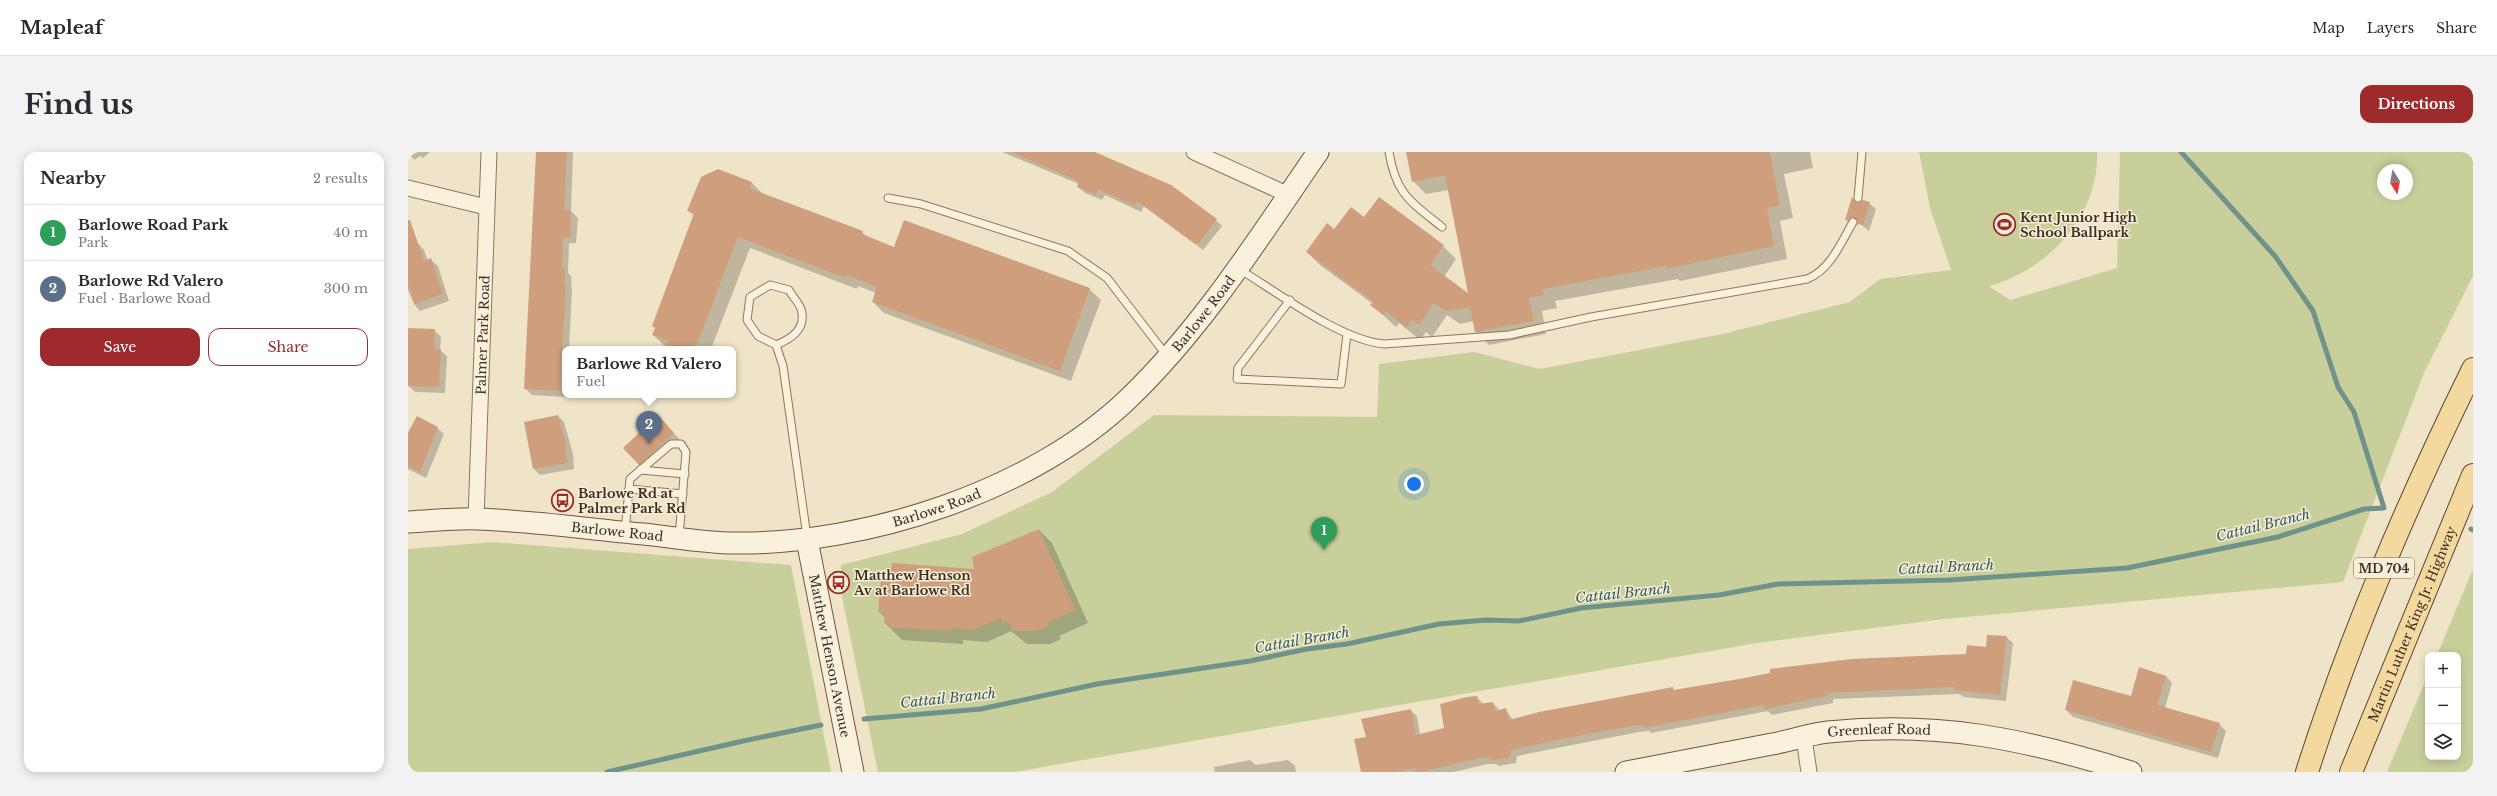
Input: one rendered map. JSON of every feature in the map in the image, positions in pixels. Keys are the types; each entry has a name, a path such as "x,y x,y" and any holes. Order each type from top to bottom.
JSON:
{"main road":[{"name":"MD 704","path":"2307,772 2334,690 2400,527 2473,369"},
{"name":"Martin Luther King Jr. Highway","path":"2351,772 2473,475"}],"street":[{"name":"Palmer Park Road","path":"476,519 489,152"},
{"path":"1194,152 1289,195"},
{"name":"Barlowe Road","path":"408,522 476,519 733,543 807,540 860,531 968,498 1035,466 1097,426 1129,398 1168,356 1237,268 1318,152"},
{"path":"408,188 486,207"},
{"name":"Matthew Henson Avenue","path":"807,540 853,772"},
{"name":"Greenleaf Road","path":"1626,772 1804,738 1827,732 1896,729 1949,730 1999,737 2054,749 2119,770"},
{"path":"1804,738 1809,772"}],"lane":[{"path":"1389,152 1392,172 1406,198 1442,227"},
{"path":"1858,198 1862,152"},
{"path":"888,198 921,204 1068,251 1107,278 1168,356"},
{"path":"1237,268 1347,334 1368,343 1384,344 1496,337 1592,317 1799,281 1815,276 1824,268 1836,252 1852,222"},
{"path":"776,345 791,340 800,328 801,309 789,290 770,285 750,296 747,320 758,336 776,345 783,366 807,540"},
{"path":"1290,300 1238,368 1237,379 1341,384 1347,334"},
{"path":"625,533 630,479 671,444 681,444 686,452 679,538"},
{"path":"640,470 685,474"},
{"path":"629,490 683,494"}],"green space":[{"path":"1919,152 2097,152 2096,175 2090,197 2079,218 2066,237 2049,254 2031,268 2010,279 1989,286 2010,300 2117,268 2120,152 2473,152 2473,276 2424,373 2343,582 1944,619 1757,643 1014,772 878,772 842,597 841,565 962,534 1052,492 1154,415 1377,417 1379,364 1474,352 1540,369 1722,334 1850,302 1880,279 1951,270 1930,208"},
{"path":"493,542 791,565 831,772 408,772 408,549"},
{"path":"2473,569 2473,772 2387,772 2425,682 2425,760 2461,760 2461,652 2438,652"}],"building":[{"path":"536,152 567,152 564,210 571,211 570,237 563,237 562,268 565,268 564,284 566,284 560,391 524,389"},
{"path":"1011,152 1095,152 1171,185 1217,219 1199,243 1195,244 1137,201 1135,206 1098,189 1096,195 1077,187 1079,181"},
{"path":"1406,152 1770,152 1780,206 1767,208 1774,246 1666,269 1666,266 1543,289 1544,295 1529,298 1534,321 1475,332 1470,307 1446,311 1434,303 1419,325 1412,320 1407,328 1386,311 1383,315 1370,305 1374,302 1306,252 1327,223 1334,229 1351,207 1364,217 1379,197 1444,245 1430,265 1468,293 1445,175 1412,182"},
{"path":"718,169 752,182 749,188 863,231 862,234 894,247 904,220 1090,288 1060,371 872,302 877,287 846,275 846,278 738,237 697,344 695,343 694,346 666,346 668,341 652,335 655,328 652,326 694,213 687,211 701,177"},
{"path":"1852,197 1857,203 1863,200 1870,202 1863,225 1858,224 1855,217 1845,220"},
{"path":"408,220 410,220 424,261 431,258 443,294 415,304 408,285"},
{"path":"408,328 435,329 434,349 441,349 439,387 408,386"},
{"path":"558,415 567,447 565,448 568,463 533,469 524,422"},
{"path":"658,415 674,433 639,465 623,448"},
{"path":"417,416 438,427 420,472 408,466 408,433"},
{"path":"1039,529 1075,610 1047,623 1049,626 1037,631 1013,631 1008,621 1003,624 1000,618 973,630 951,628 950,631 889,627 889,624 884,623 885,613 878,612 881,578 886,579 887,567 892,567 892,563 974,569 972,557"},
{"path":"1987,635 2007,636 2000,695 1955,690 1955,687 1827,693 1827,696 1764,709 1764,705 1643,728 1643,725 1632,726 1577,736 1511,750 1510,757 1491,761 1491,758 1480,758 1421,772 1416,772 1415,768 1393,772 1361,772 1354,739 1366,737 1361,719 1411,709 1416,735 1444,728 1440,704 1467,697 1477,696 1479,704 1493,702 1495,711 1506,708 1509,720 1539,712 1673,687 1673,690 1770,673 1770,669 1851,659 1966,654 1967,645 1986,647"},
{"path":"2139,667 2166,676 2157,705 2220,723 2211,752 2065,710 2073,680 2131,696"}],"waterway":[{"name":"Cattail Branch","path":"864,719 981,709 1097,684 1250,661 1307,649 1347,644 1439,624 1486,620 1519,621 1581,608 1719,595 1778,584 1950,580 2127,568 2278,537 2364,509 2384,508 2354,412 2338,387 2313,311 2275,256 2181,152"},
{"name":"Cattail Branch","path":"607,772 821,725"}],"place":[{"name":"Kent Junior High School Ballpark","path":"2005,224"},
{"name":"Barlowe Rd Valero","path":"649,444"},
{"name":"Barlowe Rd at Palmer Park Rd","path":"562,500"},
{"name":"Barlowe Road Park","path":"1324,550"},
{"name":"Matthew Henson Av at Barlowe Rd","path":"838,582"}]}
